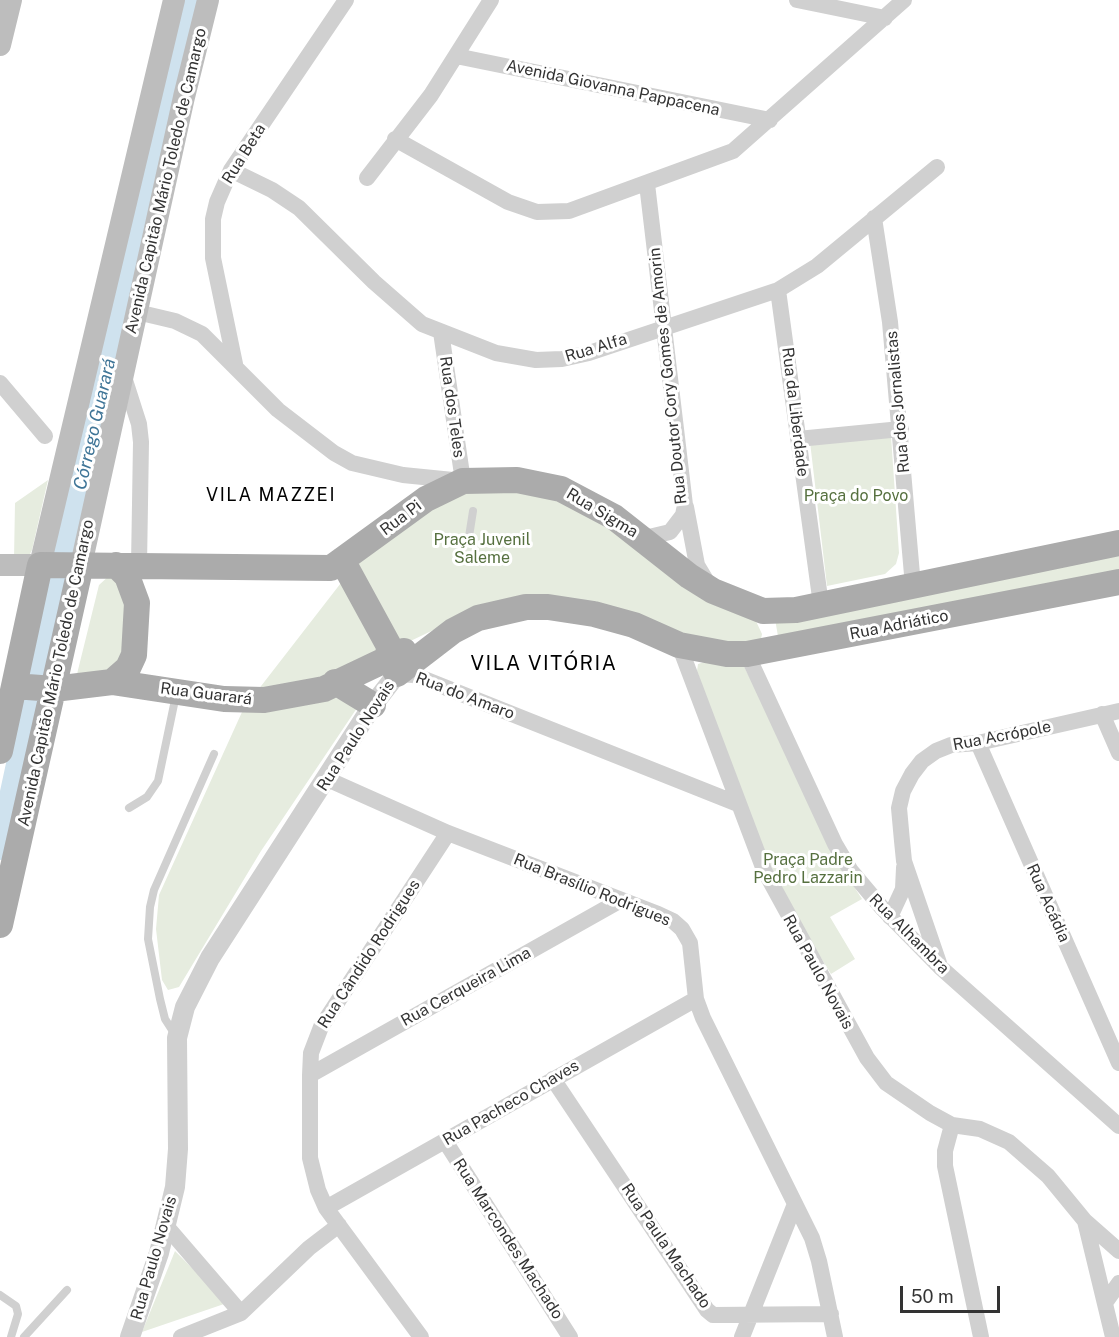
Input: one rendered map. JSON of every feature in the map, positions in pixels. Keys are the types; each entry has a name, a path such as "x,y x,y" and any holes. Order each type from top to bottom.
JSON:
{"main road":[{"path":"0,45 11,0"},
{"name":"Avenida Capitão Mário Toledo de Camargo","path":"0,925 27,687 61,565 174,0"},
{"name":"Avenida Capitão Mário Toledo de Camargo","path":"0,752 27,687 61,565 123,373 184,97 208,0"},
{"name":"Rua Sigma","path":"463,481 517,480 541,483 590,503 639,534 689,576 713,591"},
{"name":"Rua Pi","path":"342,560 417,506 463,481"},
{"path":"713,591 763,611 781,612 1119,543"},
{"path":"0,565 128,565 319,570 331,568 342,560 388,646 392,666"},
{"path":"112,682 128,668 134,655 137,614 134,592 127,576 128,565"},
{"name":"Rua Adriático","path":"679,645 727,654 758,652 1119,582"},
{"name":"Rua Guarará","path":"27,687 112,682 224,699 264,700 324,689 336,682 392,666 478,618 501,611 548,607 614,618 679,645"},
{"path":"758,652 770,626 763,611"},
{"path":"336,682 373,705"}],"street":[{"name":"Rua Beta","path":"235,365 215,269 213,237 217,201 231,170 346,0"},
{"path":"367,178 431,95 491,0"},
{"path":"796,0 885,18"},
{"path":"395,139 508,202 537,212 569,212 733,151 904,0"},
{"name":"Avenida Giovanna Pappacena","path":"456,56 770,120"},
{"name":"Rua Alfa","path":"231,170 293,204 422,324 496,353 536,360 562,359 589,353 662,326 778,290 817,266 937,166"},
{"name":"Rua Doutor Cory Gomes de Amorin","path":"639,534 649,537 670,532 678,525 685,505 647,184"},
{"name":"Rua dos Jornalistas","path":"874,218 890,322 902,429 913,586"},
{"name":"Rua da Liberdade","path":"778,290 821,605"},
{"name":"Rua Sigma","path":"137,312 190,327 216,345 278,410 334,453 352,463 403,475 463,481"},
{"name":"Rua dos Teles","path":"441,332 463,481"},
{"path":"123,373 139,424 141,442 128,565"},
{"path":"0,383 45,436"},
{"path":"798,439 902,429"},
{"path":"403,475 415,494 417,506"},
{"path":"685,505 697,565 713,591"},
{"name":"Rua Paulo Novais","path":"679,645 764,870 867,1058 886,1083 900,1095 952,1125"},
{"name":"Rua Alhambra","path":"758,652 765,691 835,844 851,871 890,917 940,968 1119,1126"},
{"name":"Rua Paulo Novais","path":"130,1337 167,1227 175,1187 178,1149 177,1038 184,1007 210,958 373,705 392,666"},
{"name":"Rua do Amaro","path":"392,666 738,804"},
{"path":"1111,713 1119,753"},
{"name":"Rua Acrópole","path":"890,917 903,889 904,861 899,808 903,791 922,761 936,751 951,745 978,743 1111,713"},
{"name":"Rua Acádia","path":"978,743 1119,1063"},
{"name":"Rua Brasílio Rodrigues","path":"327,779 448,833 673,921 682,929 690,943 696,999 709,1032 806,1222 819,1261 835,1337"},
{"name":"Rua Cândido Rodrigues","path":"421,1337 326,1208 318,1191 310,1158 311,1053 321,1027 448,833"},
{"name":"Rua Acrópole","path":"904,861 940,968"},
{"name":"Rua Cerqueira Lima","path":"310,1075 621,900"},
{"name":"Rua Pacheco Chaves","path":"326,1208 696,999"},
{"name":"Rua Paula Machado","path":"554,1079 707,1310 713,1315 723,1317 831,1314"},
{"path":"981,1337 945,1166 945,1151 952,1125 980,1129 1009,1142 1048,1176 1085,1221 1119,1251"},
{"name":"Rua Marcondes Machado","path":"445,1141 570,1337"},
{"path":"742,1337 795,1204"},
{"path":"1085,1221 1113,1337"},
{"path":"181,1337 241,1313 309,1248 339,1225"},
{"path":"167,1227 241,1313"},
{"path":"1105,1303 1119,1283"}],"lane":[{"path":"468,543 473,512"},
{"path":"129,808 147,797 158,781 177,691"},
{"path":"177,1038 165,1019 160,999 148,939 150,907 214,754"},
{"path":"24,1337 67,1290"},
{"path":"0,1295 16,1306 16,1323 11,1337"}],"green space":[{"name":"Praça do Povo","path":"891,436 899,553 896,564 885,574 827,586 810,442"},
{"path":"48,480 32,550 30,554 14,559 15,503"},
{"name":"Praça Juvenil Saleme","path":"470,492 539,492 586,511 755,619 762,634 760,644 705,643 616,610 448,623 398,647 353,563 443,501"},
{"path":"1119,550 1119,575 779,642 775,619"},
{"path":"111,574 120,577 134,648 116,671 77,674 99,585"},
{"path":"344,579 384,655 330,677 258,690"},
{"name":"Praça Padre Pedro Lazzarin","path":"711,660 743,664 847,876 862,899 830,917 855,959 831,974 806,934 756,837 697,671 698,664"},
{"path":"332,696 357,708 261,851 179,987 168,990 162,980 156,929 159,895 242,712"},
{"path":"175,1251 227,1303 142,1332"}],"waterway":[{"name":"Córrego Guarará","path":"0,848 72,514 189,0"}],"district":[{"name":"VILA MAZZEI","path":"271,495"},
{"name":"VILA VITÓRIA","path":"544,664"}]}
